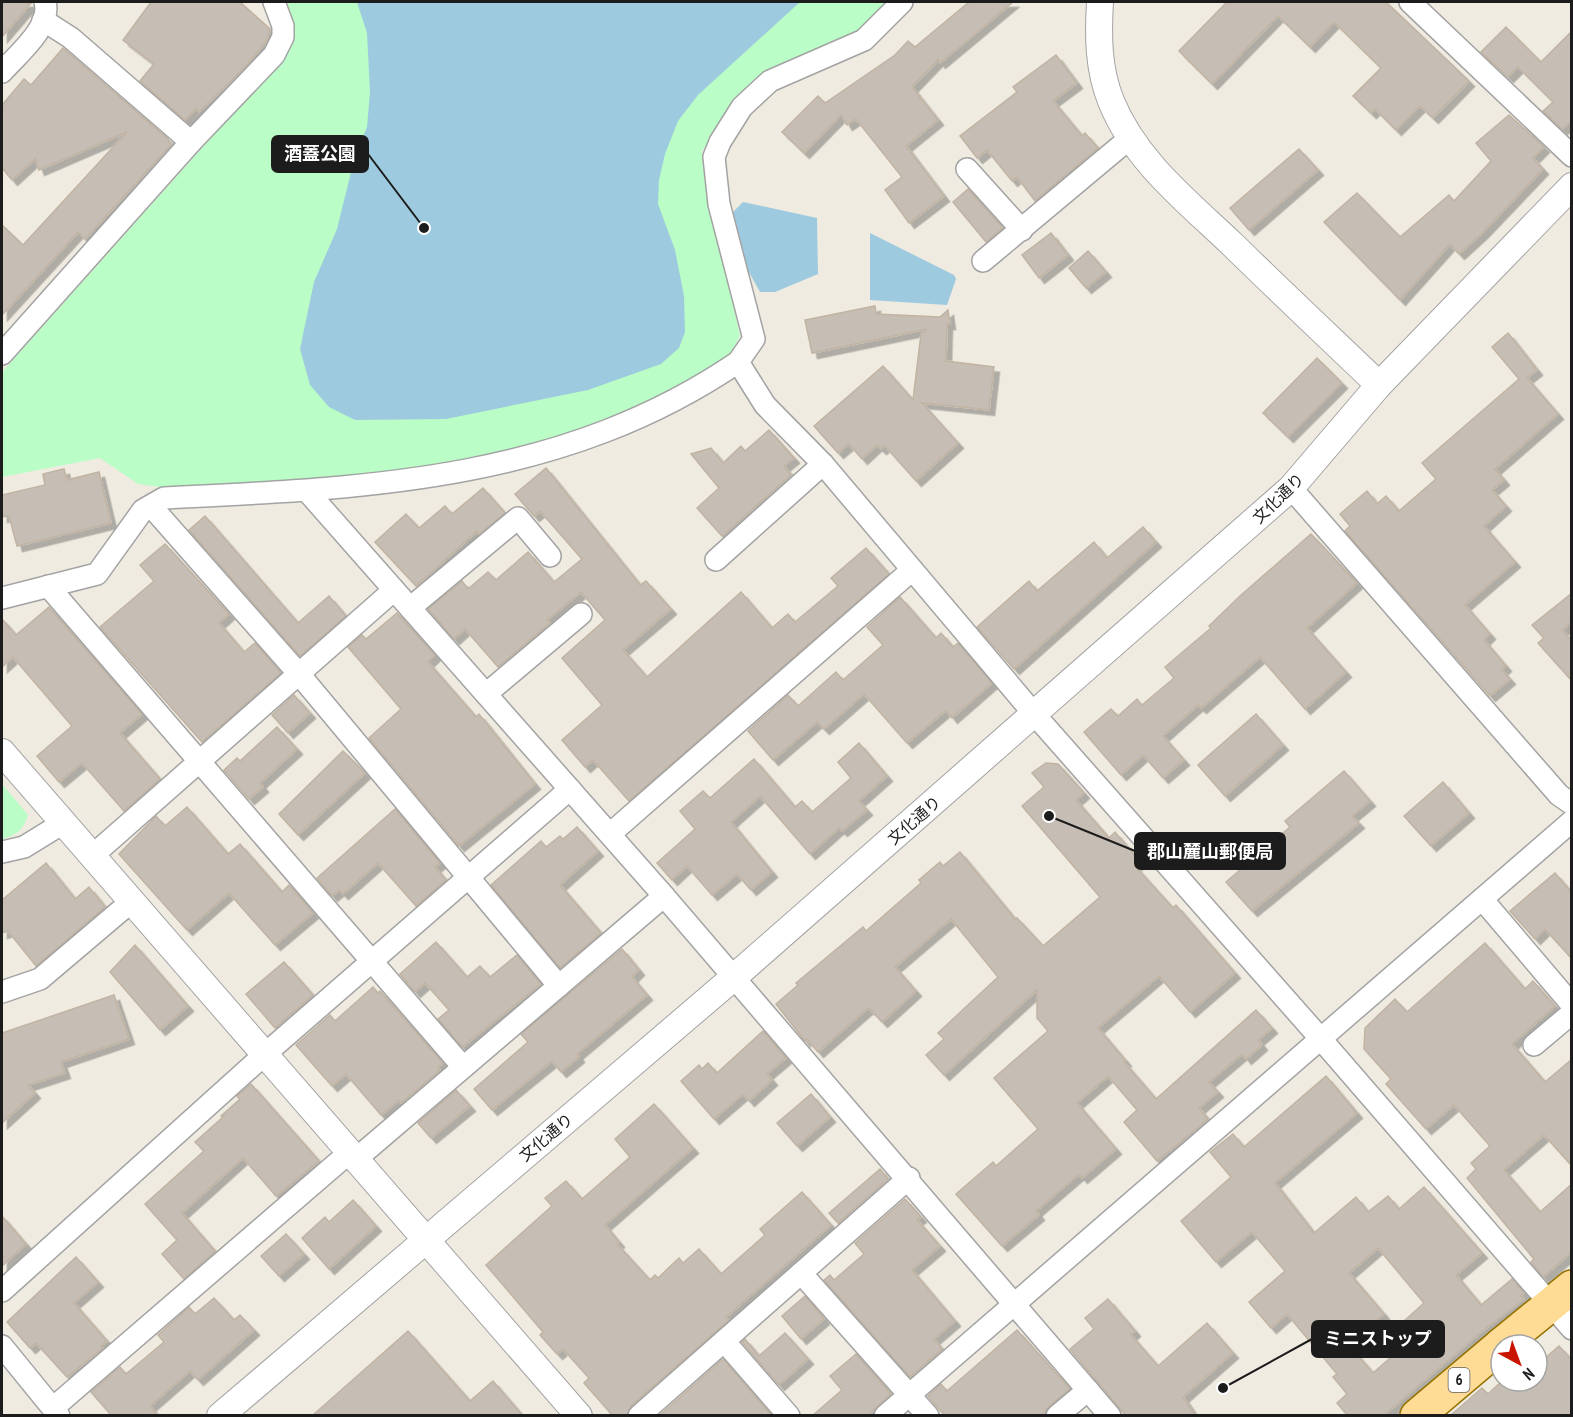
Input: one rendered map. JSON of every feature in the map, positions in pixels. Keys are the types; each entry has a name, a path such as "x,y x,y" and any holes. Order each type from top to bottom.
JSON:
{"main road":[{"name":"6","path":"1515,1333 1560,1296"},
{"name":"6","path":"1417,1416 1489,1355"}],"street":[{"path":"2,354 191,142 274,55 283,37 274,2"},
{"path":"2,598 96,574 143,510 164,498 308,491 393,484 483,468 581,441 664,407 702,387 738,362 754,339 719,204 714,157 720,142 742,107 770,81 864,40 902,2"},
{"path":"1100,2 1098,37 1103,74 1111,101 1144,159 1379,385"},
{"path":"1410,2 1572,156"},
{"path":"2,72 34,36 44,11 71,38 191,142"},
{"path":"983,261 1130,138"},
{"path":"967,169 1022,230"},
{"name":"文化通り","path":"220,1416 733,978 1291,488 1379,385 1572,186"},
{"path":"738,362 765,405 823,464 1035,715 1320,1038 1560,1296 1572,1329"},
{"path":"716,560 823,464"},
{"path":"1291,488 1559,795 1572,804"},
{"path":"308,491 909,1178 1013,1304 1110,1416"},
{"path":"151,506 299,674 559,986"},
{"path":"410,608 518,518 550,556"},
{"path":"610,834 912,570"},
{"path":"48,586 463,1067"},
{"path":"92,856 394,590"},
{"path":"486,694 580,614"},
{"path":"2,752 579,1416"},
{"path":"2,1291 264,1055 570,789"},
{"path":"885,1416 1572,820"},
{"path":"2,852 24,847 63,823"},
{"path":"2,1346 56,1412 353,1156 463,1067 664,896"},
{"path":"1482,899 1572,1005"},
{"path":"2,992 40,979 132,901"},
{"path":"1534,1045 1572,1013"},
{"path":"639,1416 909,1178"},
{"path":"801,1273 928,1416"},
{"path":"723,1341 789,1416"},
{"path":"1057,1416 1088,1390"}],"green space":[{"path":"285,2 889,2 869,25 819,49 740,100 702,151 705,181 740,336 728,358 670,395 573,434 470,461 399,474 258,482 182,490 138,484 100,458 2,477 2,372 285,55 293,27"},
{"path":"2,784 28,815 19,831 2,839"}],"water":[{"path":"357,2 800,2 698,95 678,121 665,154 659,180 658,204 675,250 684,296 685,332 679,348 661,364 588,390 446,419 355,420 329,407 310,385 300,349 314,282 337,229 354,160 367,127 370,92 367,33"},
{"path":"743,202 817,218 818,274 775,292 760,292 746,267 733,212"},
{"path":"870,233 954,275 956,279 947,305 870,300"}],"building":[{"path":"2,2 32,2 2,37"},
{"path":"151,2 240,2 270,29 266,42 245,67 199,112 196,109 185,120 140,81 154,64 123,40"},
{"path":"969,2 1013,2 940,63 938,60 912,87 938,120 906,146 944,196 909,223 885,190 902,177 856,119 847,125 841,115 804,153 782,132 818,96 825,103 895,55 908,41 915,47"},
{"path":"1227,2 1386,2 1469,81 1433,118 1420,106 1396,130 1375,109 1371,113 1353,96 1381,68 1334,22 1310,47 1278,16 1212,84 1179,51"},
{"path":"1506,27 1541,62 1572,31 1572,121 1562,129 1543,111 1553,102 1518,67 1508,77 1481,52"},
{"path":"63,48 168,139 171,145 85,239 78,232 2,315 2,225 23,245 127,132 39,170 35,159 12,180 2,168 2,105 24,79 31,85"},
{"path":"1056,55 1077,83 1053,101 1082,136 1085,133 1098,148 1035,201 1017,177 1012,181 987,150 977,158 960,136 1017,92 1013,87"},
{"path":"1509,115 1544,147 1533,158 1543,169 1459,254 1450,244 1400,300 1324,222 1357,193 1400,237 1449,195 1454,201 1491,161 1476,143"},
{"path":"1299,149 1318,170 1249,230 1230,208"},
{"path":"968,189 1003,228 986,242 953,202"},
{"path":"1051,233 1068,255 1039,278 1022,255"},
{"path":"1088,251 1106,272 1086,288 1069,268"},
{"path":"875,306 876,314 940,317 948,310 950,324 947,324 946,361 994,367 989,410 922,403 958,443 916,481 885,446 881,449 877,445 862,459 849,444 838,453 814,426 883,366 913,400 921,334 927,329 812,353 805,320"},
{"path":"1508,333 1537,370 1527,378 1558,414 1495,469 1504,480 1492,490 1506,506 1484,526 1515,562 1465,605 1490,634 1484,640 1506,666 1502,670 1510,679 1490,696 1345,531 1350,526 1340,514 1367,491 1377,504 1386,496 1399,511 1436,479 1422,463 1519,379 1492,347"},
{"path":"1317,358 1342,383 1288,437 1263,413"},
{"path":"769,430 794,458 784,466 791,475 722,536 697,508 719,488 691,454 711,448 723,463 741,446 745,451"},
{"path":"546,468 640,585 646,581 671,609 623,650 647,677 741,592 772,628 788,614 795,622 838,586 831,578 866,548 889,574 629,801 593,760 585,767 562,740 602,705 562,658 605,620 581,592 547,620 550,623 498,667 465,629 454,639 428,609 462,581 468,589 488,572 496,580 528,552 554,582 582,559 540,511 534,516 515,494"},
{"path":"64,469 67,480 99,472 111,523 17,546 9,516 2,517 2,495 45,485 43,474"},
{"path":"483,488 505,513 479,534 477,531 416,586 375,542 406,514 419,528 445,506 452,514"},
{"path":"205,516 298,623 329,596 346,616 300,656 189,530"},
{"path":"1143,527 1156,542 1014,669 977,627 1029,581 1037,591 1094,542 1107,558"},
{"path":"1311,534 1357,583 1307,628 1346,672 1305,709 1260,657 1201,708 1198,705 1163,736 1184,760 1163,778 1143,755 1121,775 1084,732 1111,709 1118,716 1137,699 1142,705 1174,678 1165,667 1211,628 1209,626 1240,596"},
{"path":"165,544 229,614 219,623 244,652 255,643 281,673 202,742 100,627 154,581 140,565"},
{"path":"1572,593 1572,622 1562,630 1572,641 1572,681 1538,643 1544,638 1532,625"},
{"path":"900,597 936,638 941,633 953,647 958,643 992,683 952,718 946,710 907,743 864,694 824,729 817,722 773,760 748,731 788,695 798,706 836,672 843,680 883,645 867,627"},
{"path":"49,607 142,714 120,733 160,779 124,811 82,763 59,782 37,756 72,726 13,657 2,667 2,619 16,635"},
{"path":"397,613 435,655 428,662 476,717 479,714 535,784 459,846 369,738 401,709 348,647 362,635 366,639"},
{"path":"294,695 310,713 288,733 272,715"},
{"path":"1256,714 1283,745 1225,796 1198,765"},
{"path":"277,727 297,749 260,783 263,787 249,799 224,770 237,758 240,761"},
{"path":"859,743 887,776 859,801 867,810 842,831 839,828 810,854 760,796 731,822 772,872 751,890 737,874 712,895 687,866 672,880 657,863 695,829 680,811 703,791 710,798 754,759 795,807 802,801 812,812 851,778 838,762"},
{"path":"343,751 365,773 298,835 279,814"},
{"path":"1046,763 1058,764 1084,793 1076,800 1109,838 1115,832 1140,862 1135,866 1173,908 1176,905 1235,973 1190,1012 1159,976 1098,1028 1126,1061 1124,1062 1156,1099 1256,1010 1272,1028 1258,1040 1262,1045 1246,1059 1242,1054 1209,1082 1218,1092 1199,1108 1208,1119 1157,1161 1124,1122 1137,1110 1108,1076 1077,1103 1116,1149 1082,1178 1079,1174 1036,1211 1039,1215 1002,1246 956,1194 993,1162 996,1166 1038,1129 994,1078 1048,1031 1037,1018 1037,990 944,1075 926,1055 944,1039 938,1033 998,977 951,919 895,967 916,991 882,1022 870,1009 867,1009 818,1052 807,1039 805,1041 776,1004 798,985 796,983 863,927 866,931 921,883 919,880 940,862 943,866 960,852 1015,919 1017,918 1043,946 1100,897 1022,806 1044,787 1032,773"},
{"path":"1344,771 1370,801 1352,816 1359,823 1252,911 1226,882 1290,827 1285,821"},
{"path":"1443,782 1469,813 1431,846 1404,816"},
{"path":"187,807 228,854 240,844 282,892 289,885 313,913 275,945 229,893 187,930 119,854 156,816 165,826"},
{"path":"395,809 440,863 435,867 446,880 416,906 378,863 343,894 339,890 332,896 317,878"},
{"path":"577,827 598,851 560,885 601,933 560,968 491,885 541,841 546,847 560,836 563,839"},
{"path":"46,863 75,899 89,887 105,907 36,966 8,931 2,933 2,900"},
{"path":"1555,873 1572,893 1572,959 1545,929 1535,939 1510,911"},
{"path":"436,942 467,977 480,966 490,977 517,955 541,984 462,1047 438,1019 449,1010 425,983 415,992 400,974"},
{"path":"1485,943 1525,989 1533,981 1555,1006 1512,1044 1545,1082 1572,1059 1572,1166 1544,1135 1504,1170 1540,1212 1572,1184 1572,1252 1543,1277 1531,1262 1534,1259 1467,1178 1476,1169 1471,1163 1490,1146 1454,1105 1426,1129 1386,1084 1391,1079 1364,1049 1365,1028 1395,999 1407,1012"},
{"path":"135,945 188,1006 160,1030 110,972"},
{"path":"622,949 639,970 632,977 647,995 577,1054 579,1057 561,1072 552,1061 492,1110 474,1089 528,1042 521,1034"},
{"path":"284,962 313,995 275,1028 246,994"},
{"path":"373,987 378,993 380,991 443,1063 438,1067 440,1070 401,1103 399,1100 381,1115 346,1074 332,1086 296,1045 330,1015 335,1021"},
{"path":"114,995 129,1039 61,1062 65,1073 28,1085 35,1093 2,1123 2,1033"},
{"path":"763,1031 786,1058 767,1074 772,1080 749,1101 743,1094 714,1119 681,1081 699,1065 702,1069 708,1063 717,1073"},
{"path":"1326,1076 1357,1113 1275,1183 1314,1233 1356,1197 1368,1212 1388,1196 1399,1209 1424,1187 1482,1253 1456,1275 1481,1305 1512,1279 1524,1293 1521,1296 1524,1299 1480,1333 1383,1416 1348,1416 1337,1403 1347,1394 1333,1377 1337,1374 1287,1314 1271,1328 1249,1302 1285,1271 1252,1232 1216,1262 1181,1221 1231,1177 1210,1152 1233,1134 1244,1147","holes":["1378,1248 1424,1303 1404,1321 1416,1335 1373,1373 1348,1344 1384,1314 1349,1273"]},
{"path":"251,1084 319,1161 276,1196 243,1158 182,1213 215,1251 184,1279 162,1254 177,1240 145,1204 204,1151 195,1142 223,1117 221,1116 240,1099 237,1096"},
{"path":"456,1090 470,1106 431,1138 418,1123"},
{"path":"811,1094 830,1117 797,1146 777,1123"},
{"path":"654,1104 693,1148 605,1225 619,1242 617,1244 650,1280 655,1275 658,1278 679,1258 683,1263 699,1249 721,1274 765,1235 760,1229 802,1192 831,1225 726,1317 729,1320 631,1406 627,1416 613,1416 584,1383 589,1378 563,1349 557,1354 540,1335 543,1332 486,1265 552,1206 545,1198 566,1181 582,1199 630,1157 615,1139"},
{"path":"880,1169 888,1179 838,1223 829,1213"},
{"path":"905,1199 921,1217 917,1220 940,1246 912,1270 955,1321 934,1339 942,1349 910,1377 824,1280 830,1275 834,1280 864,1254 855,1243"},
{"path":"353,1200 376,1226 329,1269 302,1238 325,1217 329,1222"},
{"path":"2,1216 26,1244 2,1266"},
{"path":"286,1234 304,1254 279,1276 261,1256"},
{"path":"76,1257 98,1282 74,1303 107,1341 101,1346 103,1348 67,1377 36,1343 30,1348 7,1322"},
{"path":"805,1296 824,1319 801,1339 782,1316"},
{"path":"214,1298 234,1320 240,1315 254,1330 198,1380 190,1371 150,1406 158,1416 112,1416 91,1392 120,1367 126,1374 164,1342 158,1335 189,1307 195,1314"},
{"path":"1108,1299 1135,1331 1131,1335 1158,1366 1207,1323 1233,1353 1183,1397 1196,1416 1126,1416 1070,1349 1094,1329 1085,1318"},
{"path":"1017,1330 1070,1389 1049,1406 1042,1416 945,1416 928,1396 941,1384 947,1391"},
{"path":"408,1331 470,1401 493,1381 523,1416 312,1416"},
{"path":"785,1333 808,1359 779,1385 742,1342 745,1339 759,1356"},
{"path":"1559,1346 1572,1360 1572,1416 1450,1416 1482,1388 1488,1394 1549,1393 1549,1355"},
{"path":"856,1354 891,1394 867,1416 812,1416 842,1390 830,1376"},
{"path":"723,1359 772,1416 659,1416"}],"place":[{"name":"酒蓋公園","path":"424,228"},
{"name":"郡山麓山郵便局","path":"1049,816"},
{"name":"ミニストップ","path":"1223,1388"}]}
